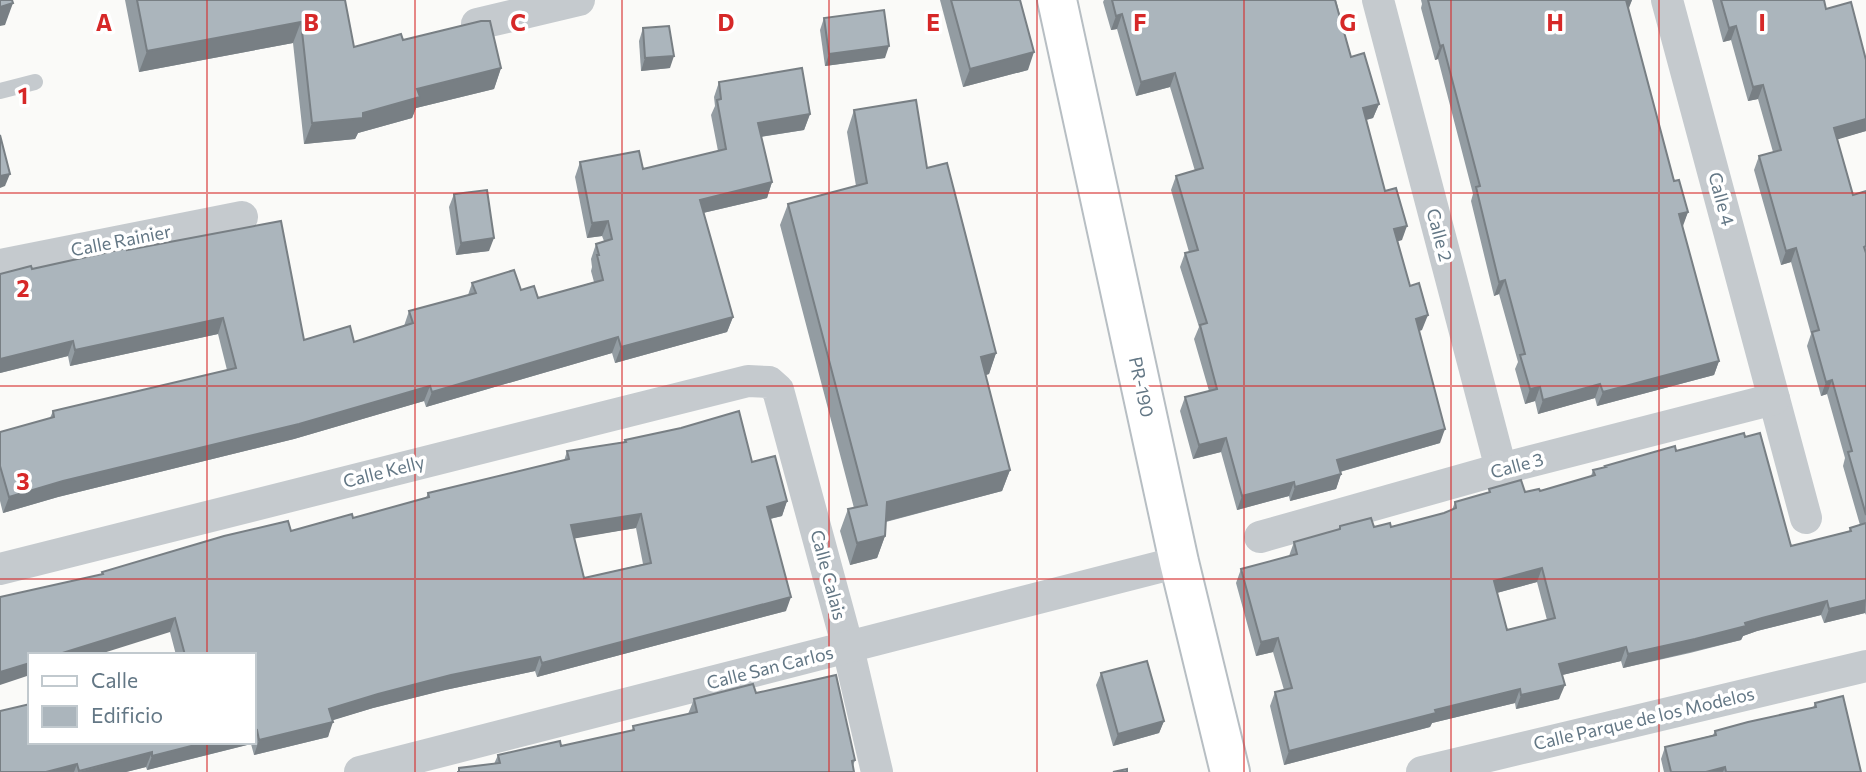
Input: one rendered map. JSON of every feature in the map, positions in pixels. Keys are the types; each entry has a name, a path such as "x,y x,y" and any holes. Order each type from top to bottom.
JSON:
{"street":[{"path":"477,24 579,0"},
{"name":"PR-190","path":"1057,0 1179,562 1230,772"},
{"name":"Calle 2","path":"1378,0 1501,470"},
{"name":"Calle 4","path":"1667,0 1806,518"},
{"name":"Calle Rainier","path":"0,265 242,217"},
{"name":"Calle Kelly","path":"0,569 747,381 769,382"},
{"name":"Calle Calais","path":"769,382 778,390 848,648 877,772"},
{"name":"Calle 3","path":"1260,537 1501,470 1774,399"},
{"name":"Calle San Carlos","path":"360,772 1179,562"},
{"name":"Calle Parque de los Modelos","path":"1422,772 1866,666"}],"lane":[{"path":"0,91 34,82"}],"building":[{"path":"0,0 12,0 13,3 0,7"},
{"path":"137,0 345,0 354,47 401,34 403,40 490,21 501,68 417,89 420,97 363,113 363,118 312,123 301,22 147,51"},
{"path":"951,0 1020,0 1034,52 970,69"},
{"path":"1112,0 1335,0 1351,57 1364,53 1379,104 1363,108 1385,191 1396,188 1407,226 1394,229 1410,286 1419,283 1428,315 1416,319 1445,429 1337,460 1341,474 1295,487 1294,482 1242,496 1226,438 1199,445 1185,397 1217,389 1200,325 1207,323 1185,253 1198,250 1176,176 1203,168 1175,73 1141,82 1122,14 1116,16"},
{"path":"1428,0 1626,0 1674,181 1679,180 1688,212 1679,214 1719,361 1603,392 1600,384 1543,400 1540,387 1530,389 1520,355 1525,354 1505,280 1499,282 1476,187 1480,186 1443,45 1440,46"},
{"path":"1721,0 1824,0 1826,9 1851,2 1866,60 1866,119 1834,128 1853,195 1866,191 1866,515 1832,380 1826,382 1812,332 1819,330 1796,248 1786,251 1759,156 1781,150 1763,85 1753,87 1736,26 1729,28"},
{"path":"884,10 889,46 829,54 824,18"},
{"path":"669,26 674,56 645,58 643,28"},
{"path":"802,68 810,114 758,123 772,182 700,200 733,317 621,347 618,337 432,392 430,386 299,424 63,481 9,497 0,466 0,432 54,417 53,411 236,368 223,318 75,350 73,341 0,359 0,274 31,266 32,269 127,248 281,221 304,340 350,326 354,342 413,323 409,311 476,293 472,283 514,270 521,290 534,286 538,298 603,280 596,244 612,239 608,221 592,223 580,162 639,151 643,169 726,149 717,100 721,99 719,82"},
{"path":"916,100 927,168 947,163 996,353 981,357 1010,470 887,502 885,536 857,543 848,509 867,505 788,204 867,183 854,110"},
{"path":"0,135 10,174 0,176"},
{"path":"487,190 494,238 461,243 454,194"},
{"path":"739,411 752,462 775,456 787,501 767,507 791,597 542,663 540,657 451,675 378,694 329,709 333,722 259,740 256,730 256,653 184,653 175,618 62,653 28,653 28,664 0,672 0,597 103,574 102,572 224,536 288,521 291,531 352,514 353,518 429,497 428,493 569,459 567,451 626,442 625,440 681,428","holes":["641,514 651,563 584,578 571,525"]},
{"path":"1744,433 1745,437 1760,433 1791,546 1851,531 1850,528 1866,523 1866,600 1829,609 1827,601 1695,639 1628,654 1626,647 1559,664 1565,685 1521,695 1520,689 1289,751 1275,692 1292,688 1278,638 1261,642 1241,569 1297,554 1294,542 1340,529 1340,526 1371,518 1374,527 1390,523 1391,527 1444,513 1456,508 1455,502 1521,480 1525,492 1540,491 1595,475 1593,470 1605,466 1675,446 1676,451","holes":["1542,568 1555,618 1507,630 1494,581"]},
{"path":"1147,661 1164,721 1118,734 1101,673"},
{"path":"836,675 855,760 852,761 854,772 459,772 459,768 500,763 498,755 560,741 561,746 634,730 633,726 697,712 694,699 753,684 756,693"},
{"path":"1843,696 1861,772 1726,772 1725,767 1706,772 1671,772 1665,747 1716,735 1715,731 1748,722 1816,707 1815,703"},
{"path":"28,704 28,744 199,744 152,756 152,752 79,771 77,764 46,772 0,772 0,711"}]}
